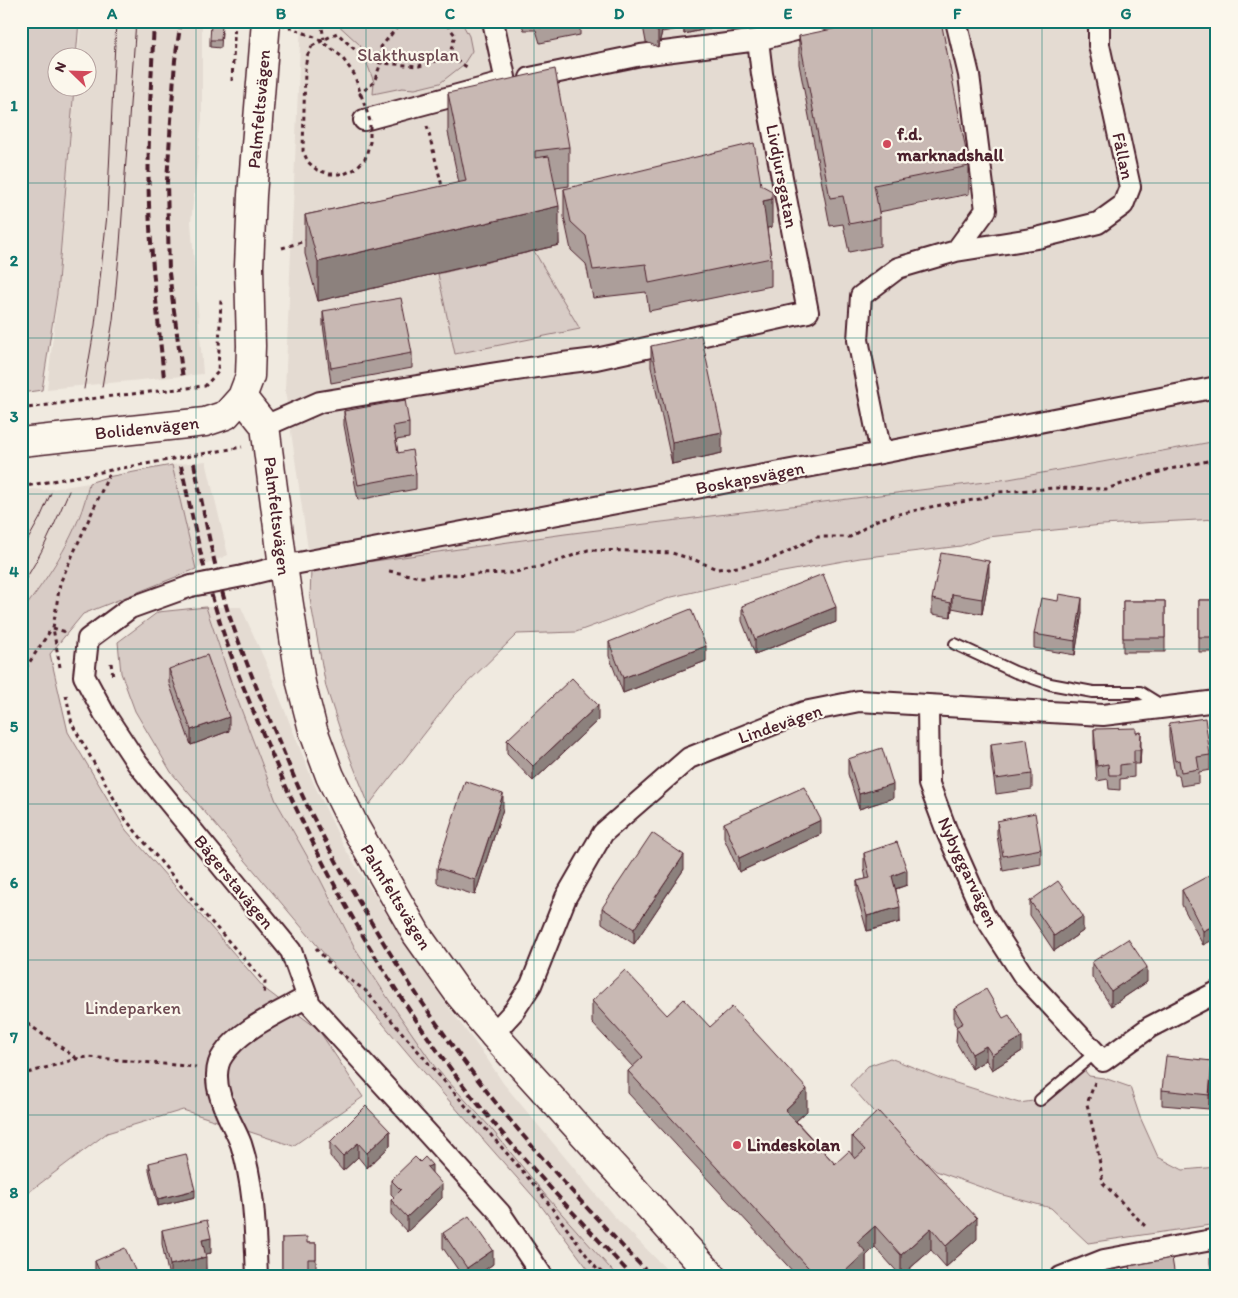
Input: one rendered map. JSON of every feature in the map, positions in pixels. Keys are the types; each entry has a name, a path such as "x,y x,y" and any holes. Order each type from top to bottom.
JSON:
{"street":[{"name":"Palmfeltsvägen","path":"246,387 251,346 249,266 252,195 266,21"},
{"path":"493,21 506,82"},
{"path":"364,120 506,82 641,55 758,40 830,21"},
{"path":"956,21 969,75 986,210 956,251"},
{"name":"Fållan","path":"881,453 858,340 862,296 898,268 956,251 1037,238 1098,224 1123,205 1130,187 1099,46 1099,21"},
{"name":"Livdjursgatan","path":"266,434 320,402 490,374 596,360 808,312 762,74 758,40"},
{"path":"246,387 266,434"},
{"name":"Bolidenvägen","path":"21,442 205,422 226,415 246,387"},
{"name":"Boskapsvägen","path":"283,566 881,453 1217,387"},
{"name":"Palmfeltsvägen","path":"266,434 283,566 302,683 313,730 330,776 354,827 417,935 459,994 713,1277"},
{"path":"88,639 130,608 191,586 283,566"},
{"name":"Bägerstavägen","path":"88,639 84,676 104,714 137,763 291,951 310,1004 500,1213 543,1277"},
{"name":"Lindevägen","path":"493,1034 514,1011 531,985 566,897 603,833 690,758 804,712 859,701 1103,715 1217,701"},
{"name":"Nybyggarvägen","path":"928,706 930,784 948,832 984,915 1023,975 1099,1057"},
{"path":"1099,1057 1150,1027 1217,992"},
{"path":"257,1277 253,1195 241,1145 219,1094 217,1069 222,1055 236,1040 260,1022 307,997"},
{"path":"1061,1277 1104,1260 1217,1239"}],"lane":[{"path":"955,644 1015,672 1050,684 1093,692 1140,692 1166,708"},
{"path":"1040,1100 1099,1057"}],"path":[{"path":"274,21 317,38 342,56 354,74 370,121 370,142 366,159 355,169 344,174 330,174 317,170 308,162 303,151 305,70 307,56 312,46 324,40 336,34 366,60 419,66 449,57 454,35 444,21"},
{"path":"321,21 324,40"},
{"path":"364,120 360,94 374,82 381,63 381,47 398,26 421,21"},
{"path":"422,105 444,192"},
{"path":"282,248 309,240"},
{"path":"21,409 104,397 205,386 218,372"},
{"path":"21,487 111,470 266,434"},
{"path":"386,571 420,577 511,573 547,565 588,550 632,550 672,553 717,569 738,567 772,559 817,537 850,537 877,520 890,516 980,499 999,492 1053,488 1106,489 1166,470 1217,459"},
{"path":"62,676 52,628 60,583 111,470"},
{"path":"21,675 52,628"},
{"path":"88,639 108,646 113,678"},
{"path":"64,686 72,724 126,820 206,916 265,982 263,999"},
{"path":"311,942 336,970 365,990 378,1004 537,1188 601,1277"},
{"path":"21,1019 76,1059"},
{"path":"21,1075 88,1057 217,1069"},
{"path":"1099,1057 1087,1104 1103,1183 1167,1248"},
{"path":"596,1268 606,1277"}],"shaded area":[{"path":"81,21 202,21 202,118 191,222 203,374 47,389 58,291 74,98 98,98 98,48 79,48"},
{"path":"301,21 1217,21 1217,441 1009,479 565,534 311,570 285,390"},
{"path":"206,461 228,555 196,569 172,465"},
{"path":"89,483 86,498 72,534 42,585 21,613 21,491 45,490"},
{"path":"206,607 241,607 266,663 314,784 344,847 447,1005 503,1083 613,1215 674,1277 618,1277 547,1197 489,1126 435,1067 355,948 320,879 276,801 233,688"}],"green space":[{"path":"21,21 79,21 77,48 48,48 48,98 73,98 57,294 42,390 21,393"},
{"name":"Slakthusplan","path":"334,21 461,21 469,36 472,51 463,65 440,83 415,89 402,88 373,94 374,82 360,45"},
{"path":"534,251 580,329 455,354 438,274"},
{"path":"1217,441 1217,519 1102,525 988,537 961,546 860,558 761,576 672,597 576,632 517,634 453,697 369,805 345,745 326,687 310,599 311,570 565,534 1009,479"},
{"name":"Lindeparken","path":"172,465 196,569 83,614 50,654 68,732 126,830 265,989 318,1029 363,1097 293,1146 183,1110 107,1133 21,1198 21,613 53,568 71,535 85,501 89,483 107,477"},
{"path":"206,607 233,688 276,801 320,879 355,948 435,1067 489,1126 547,1197 618,1277 594,1277 539,1203 416,1063 171,772 135,711 121,673 118,642 158,612"},
{"path":"890,1058 940,1078 1019,1103 1040,1100 1081,1066 1089,1076 1104,1078 1130,1087 1140,1117 1158,1157 1183,1170 1217,1167 1217,1224 1088,1243 1051,1208 1003,1195 936,1171 880,1119 850,1085 868,1066"}],"building":[{"path":"538,21 574,21 540,28"},
{"path":"645,21 661,21 658,32 646,27"},
{"name":"f.d. marknadshall","path":"871,21 941,21 969,166 874,185 880,218 849,224 843,196 830,198 799,36"},
{"path":"211,24 222,25 221,40 210,40"},
{"path":"555,69 569,147 535,151 535,158 549,156 559,206 318,262 305,215 466,181 448,93"},
{"path":"754,143 761,185 772,191 772,199 763,201 771,258 649,283 646,264 593,270 586,236 571,222 564,189"},
{"path":"401,298 412,353 331,368 323,311"},
{"path":"701,335 722,432 672,442 651,346"},
{"path":"405,400 409,423 393,426 398,453 412,450 416,474 358,485 344,411"},
{"path":"941,553 989,561 982,599 952,594 951,603 932,599"},
{"path":"823,574 836,607 755,639 742,606"},
{"path":"1059,594 1082,598 1075,641 1034,634 1041,598 1058,601"},
{"path":"1199,600 1217,600 1217,637 1199,637"},
{"path":"1123,601 1165,601 1165,638 1123,638"},
{"path":"691,609 706,646 623,678 609,642"},
{"path":"207,655 229,717 191,730 169,669"},
{"path":"572,678 598,705 533,766 507,740"},
{"path":"1205,718 1210,755 1197,757 1199,769 1181,772 1179,760 1175,761 1169,723"},
{"path":"1136,728 1136,733 1141,732 1140,750 1134,750 1134,763 1120,765 1120,775 1109,775 1108,764 1097,766 1094,729"},
{"path":"1027,739 1032,774 996,779 991,744"},
{"path":"882,748 893,784 859,794 848,759"},
{"path":"465,781 503,794 475,880 437,868"},
{"path":"804,787 821,820 739,858 724,823"},
{"path":"1035,813 1041,849 1003,856 997,821"},
{"path":"652,833 684,855 634,929 602,908"},
{"path":"897,842 907,870 892,876 900,907 867,916 857,881 870,878 864,853"},
{"path":"1210,875 1217,889 1217,924 1203,931 1182,890"},
{"path":"1058,881 1083,916 1054,936 1030,901"},
{"path":"1128,939 1147,967 1111,991 1092,962"},
{"name":"Lindeskolan","path":"625,970 667,1015 684,999 710,1027 732,1007 807,1089 785,1110 835,1164 849,1151 855,1159 865,1150 852,1136 878,1111 977,1218 946,1246 931,1228 901,1255 875,1226 857,1242 866,1252 839,1277 817,1277 628,1071 643,1057 592,1001"},
{"path":"986,989 1003,1018 1009,1015 1022,1037 992,1055 986,1046 972,1054 956,1027 963,1023 954,1008"},
{"path":"1166,1056 1212,1061 1209,1095 1162,1090"},
{"path":"366,1106 390,1131 367,1153 358,1143 343,1156 330,1142"},
{"path":"186,1154 195,1190 158,1199 149,1163"},
{"path":"415,1157 420,1162 425,1157 432,1165 427,1167 442,1184 407,1217 391,1200 401,1190 391,1180"},
{"path":"469,1216 493,1250 467,1268 443,1233"},
{"path":"207,1220 211,1238 202,1240 206,1257 170,1265 162,1230"},
{"path":"307,1237 307,1243 316,1243 316,1259 308,1259 308,1272 282,1272 282,1238"},
{"path":"125,1248 138,1277 102,1277 95,1261"},
{"path":"1217,1248 1217,1277 1215,1277 1210,1249"},
{"path":"1172,1258 1175,1277 1132,1277 1130,1266"},
{"path":"363,1274 363,1277 331,1277"}],"tram line":[{"path":"84,389 95,325 107,215 116,21"},
{"path":"102,387 113,320 136,21"},
{"path":"21,586 41,552 69,491"},
{"path":"21,552 40,518 51,493"}],"railway":[{"path":"154,21 149,124 149,201 164,378"},
{"path":"181,21 175,60 167,181 169,273 183,379"},
{"path":"194,463 213,557 233,627 297,784 325,841 369,919 442,1032 496,1103 553,1170 652,1277"},
{"path":"181,466 197,540 233,661 286,787 355,921 407,1007 466,1089 527,1161 633,1277"}],"place":[{"name":"f.d. marknadshall","path":"887,144"},
{"name":"Lindeskolan","path":"737,1145"}]}
